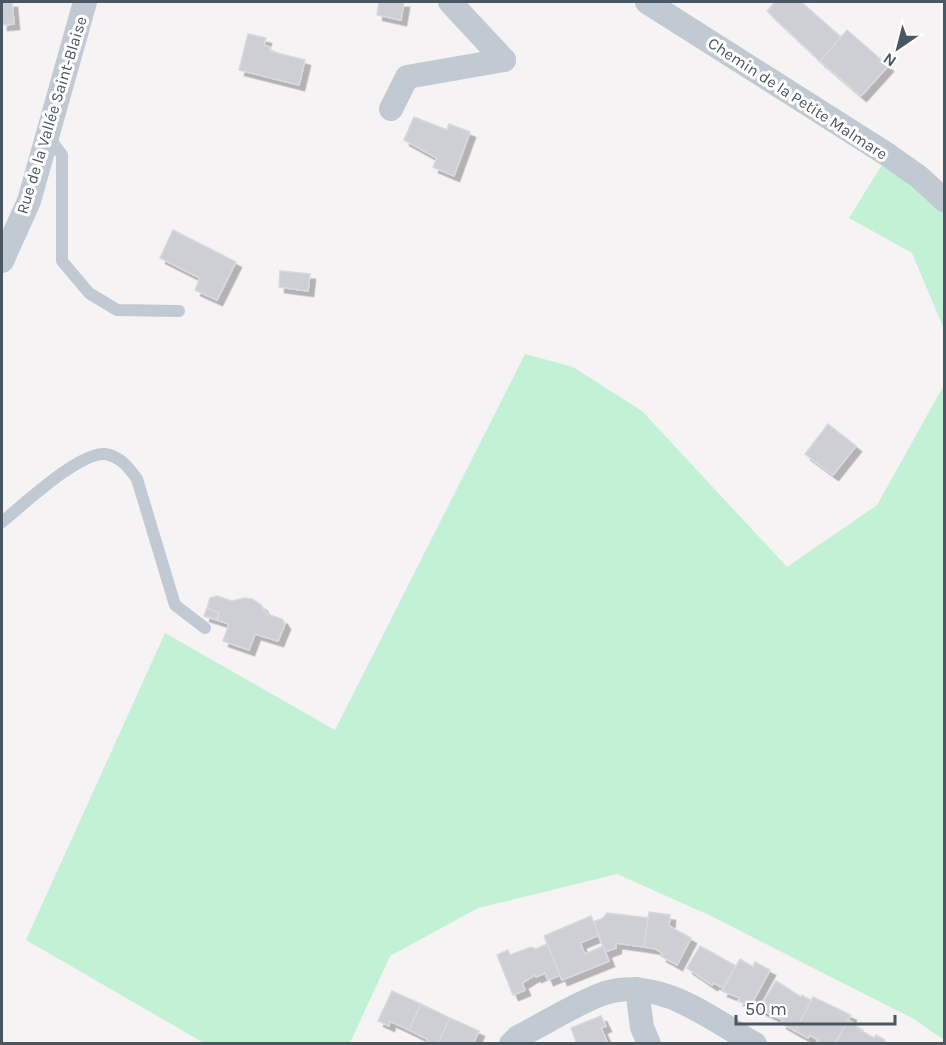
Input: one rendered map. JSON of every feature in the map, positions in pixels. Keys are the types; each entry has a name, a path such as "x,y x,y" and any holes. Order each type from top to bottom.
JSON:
{"street":[{"name":"Rue de la Vallée Saint-Blaise","path":"2,261 29,201 85,2"},
{"path":"391,110 407,77 504,60 450,2"},
{"name":"Chemin de la Petite Malmare","path":"647,2 888,154 945,200"},
{"path":"637,989 642,1027 649,1044"},
{"path":"511,1044 518,1037 606,993 637,989 673,998 755,1044"}],"lane":[{"path":"47,135 62,155 62,261 89,293 117,309 179,310"},
{"path":"2,522 85,458 105,454 124,462 137,479 175,605 205,628"}],"green space":[{"path":"888,155 944,191 944,329 912,253 849,218"},
{"path":"525,354 573,367 642,411 787,567 877,505 944,385 944,1040 914,1019 711,916 617,874 478,908 390,956 350,1043 204,1043 26,940 165,633 335,730"}],"building":[{"path":"2,2 12,2 14,24 2,25"},
{"path":"379,2 404,2 401,20 377,15"},
{"path":"775,2 801,2 841,37 820,61 767,11"},
{"path":"847,30 888,66 861,96 820,61"},
{"path":"248,34 266,38 264,45 270,47 269,51 305,60 299,85 239,70"},
{"path":"414,117 447,130 449,124 470,132 454,176 433,167 437,158 404,140"},
{"path":"173,230 236,262 217,300 195,290 200,278 160,258"},
{"path":"280,271 310,274 308,291 279,287"},
{"path":"828,424 856,446 833,475 805,454"},
{"path":"217,596 232,601 252,599 261,605 267,614 282,619 285,624 278,641 255,634 249,650 223,641 229,624 217,620 219,613 207,608 210,598"},
{"path":"207,608 219,613 217,620 204,616"},
{"path":"649,912 670,915 669,926 691,938 677,965 661,956 663,954 656,949 644,947"},
{"path":"607,913 648,918 644,947 616,943 616,948 605,952 593,922 603,918"},
{"path":"591,916 599,935 580,943 585,954 603,946 609,961 562,980 544,936"},
{"path":"547,944 560,975 548,980 545,973 536,977 535,975 522,983 525,990 513,995 497,955 508,950 510,955"},
{"path":"700,946 736,966 723,988 714,983 712,985 687,968"},
{"path":"740,959 753,967 755,962 770,970 750,1007 738,1000 740,998 722,991"},
{"path":"776,981 801,997 802,995 812,1001 795,1031 781,1023 783,1020 759,1009"},
{"path":"392,991 421,1004 409,1030 390,1021 389,1026 378,1021"},
{"path":"813,997 851,1015 835,1044 816,1044 818,1040 810,1035 808,1038 795,1031"},
{"path":"421,1004 450,1018 438,1044 427,1044 427,1039 409,1030"},
{"path":"601,1016 606,1026 601,1028 608,1044 577,1044 571,1028"},
{"path":"450,1018 479,1031 473,1044 438,1043"},
{"path":"848,1020 857,1025 856,1028 874,1038 876,1035 885,1040 883,1044 835,1044"}]}
